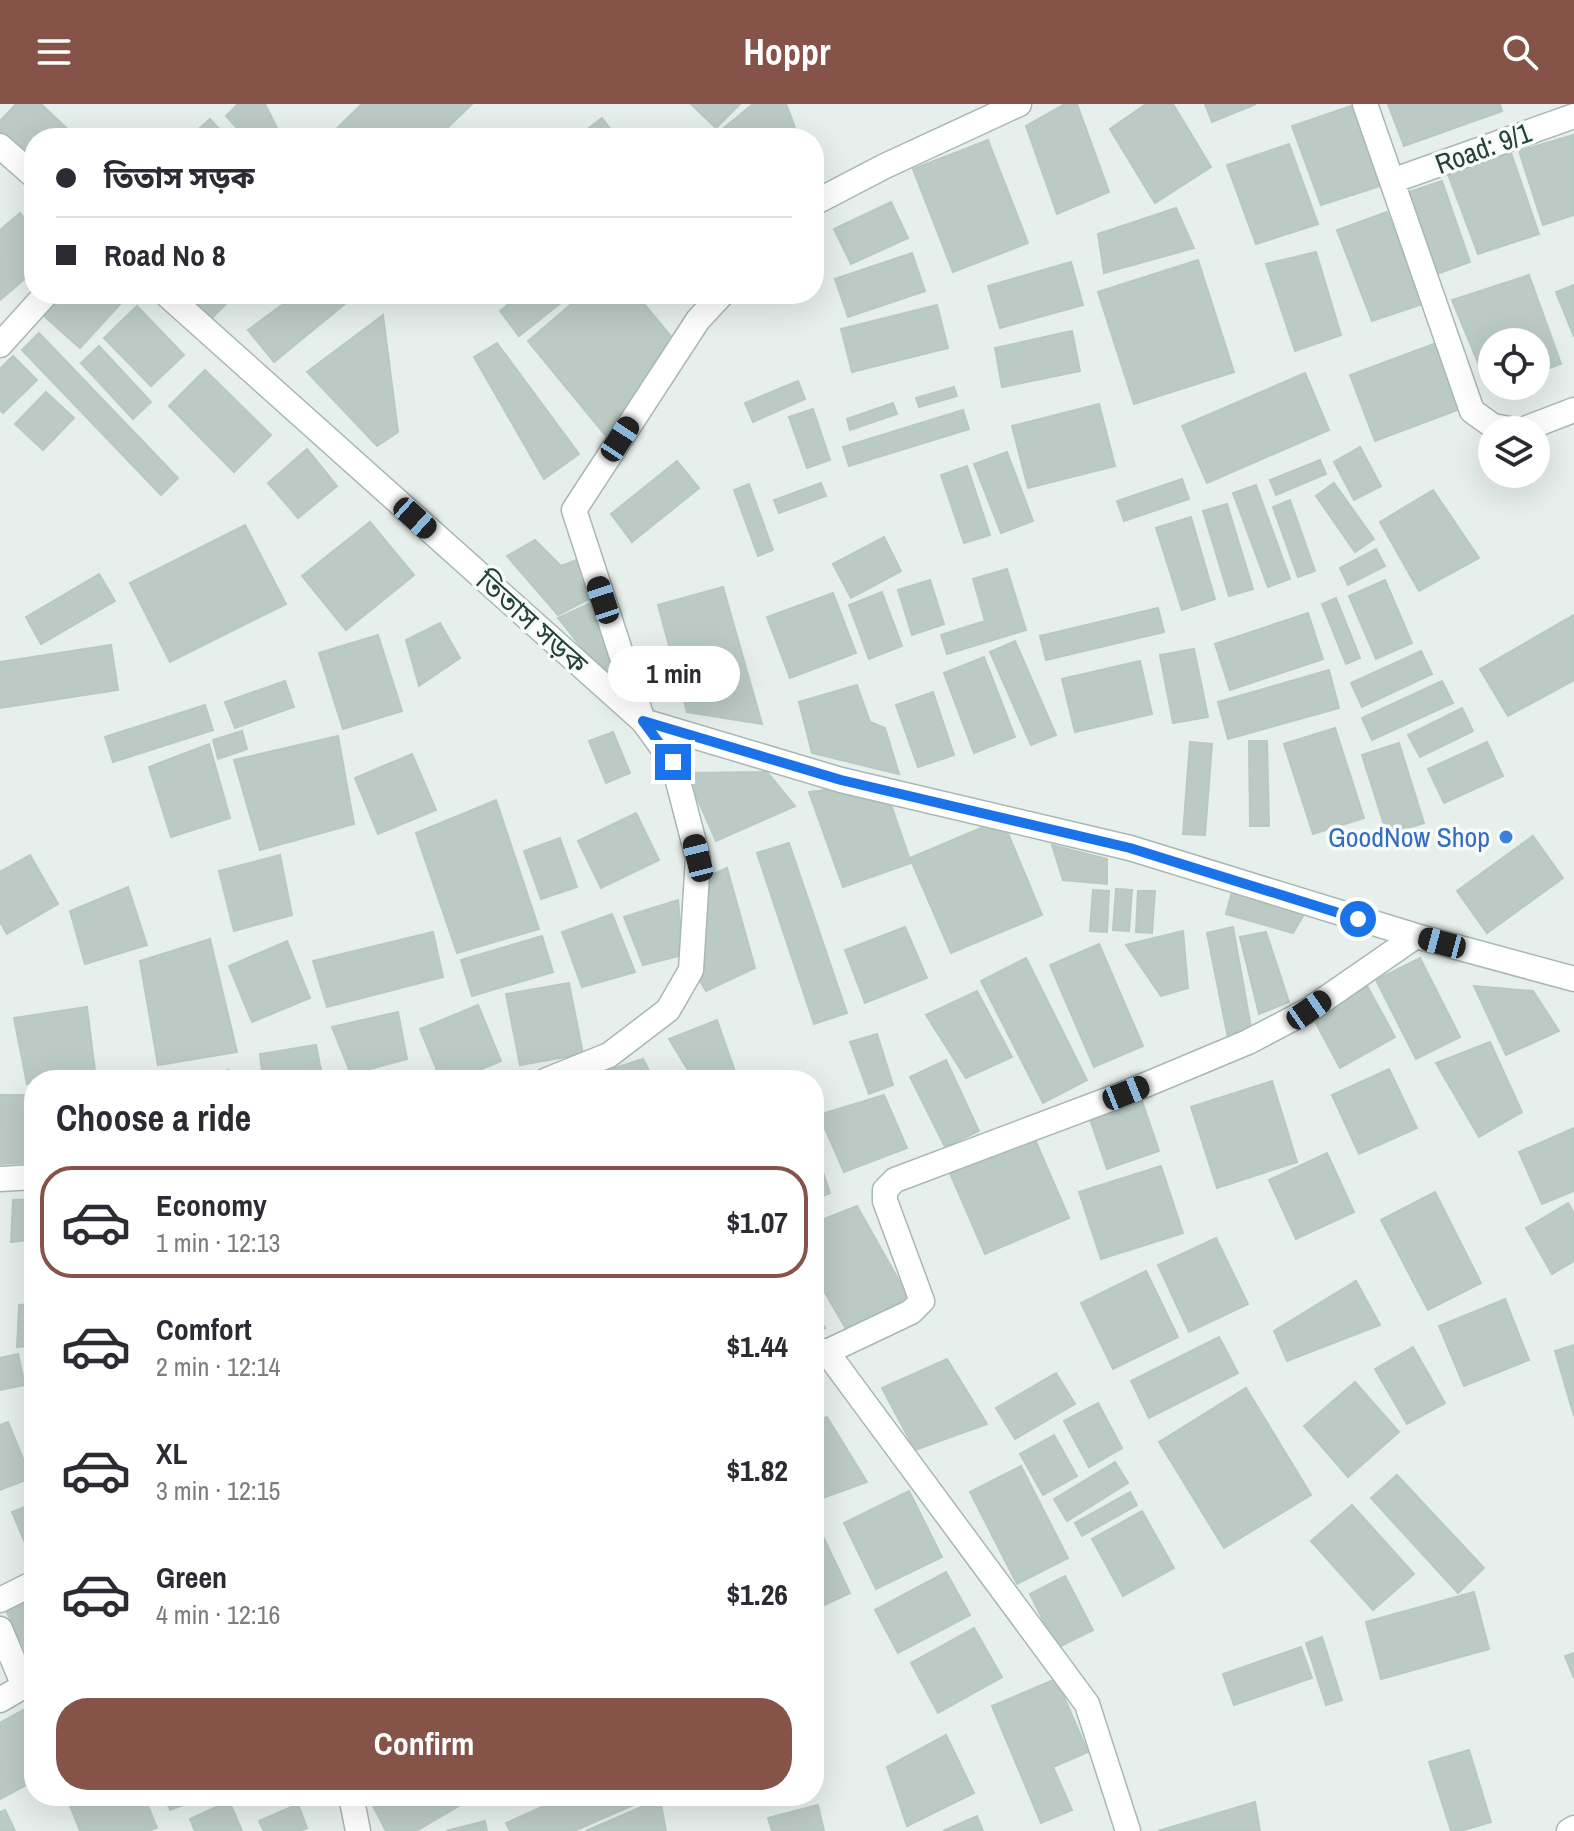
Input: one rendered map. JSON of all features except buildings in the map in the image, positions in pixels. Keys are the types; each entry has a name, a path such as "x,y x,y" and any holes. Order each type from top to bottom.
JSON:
{"street":[{"path":"824,198 1019,104"},
{"path":"1365,104 1472,411 1479,416"},
{"name":"Road: 9/1","path":"1392,181 1574,116"},
{"path":"0,146 24,167"},
{"path":"0,345 37,304"},
{"name":"তিতাস সড়ক","path":"177,304 643,721 841,780 1130,848 1416,936 1574,979"},
{"path":"572,1070 609,1055 668,1010 691,970 698,858 673,762 643,721 574,510 698,320 713,304"},
{"path":"1550,419 1574,410"},
{"path":"824,1353 911,1312 922,1301 885,1201 885,1190 895,1180 1126,1093 1248,1042 1309,1010 1416,936"},
{"path":"0,1179 24,1178"},
{"path":"824,1360 1087,1704 1128,1831"},
{"path":"0,1600 24,1588"},
{"path":"0,1629 24,1686 0,1700"},
{"path":"353,1806 358,1831"},
{"path":"1569,1831 1574,1828"}],"place":[{"name":"GoodNow Shop","path":"1506,837"}],"route":[{"path":"673,762 643,721 841,780 1130,848 1358,919"}]}
